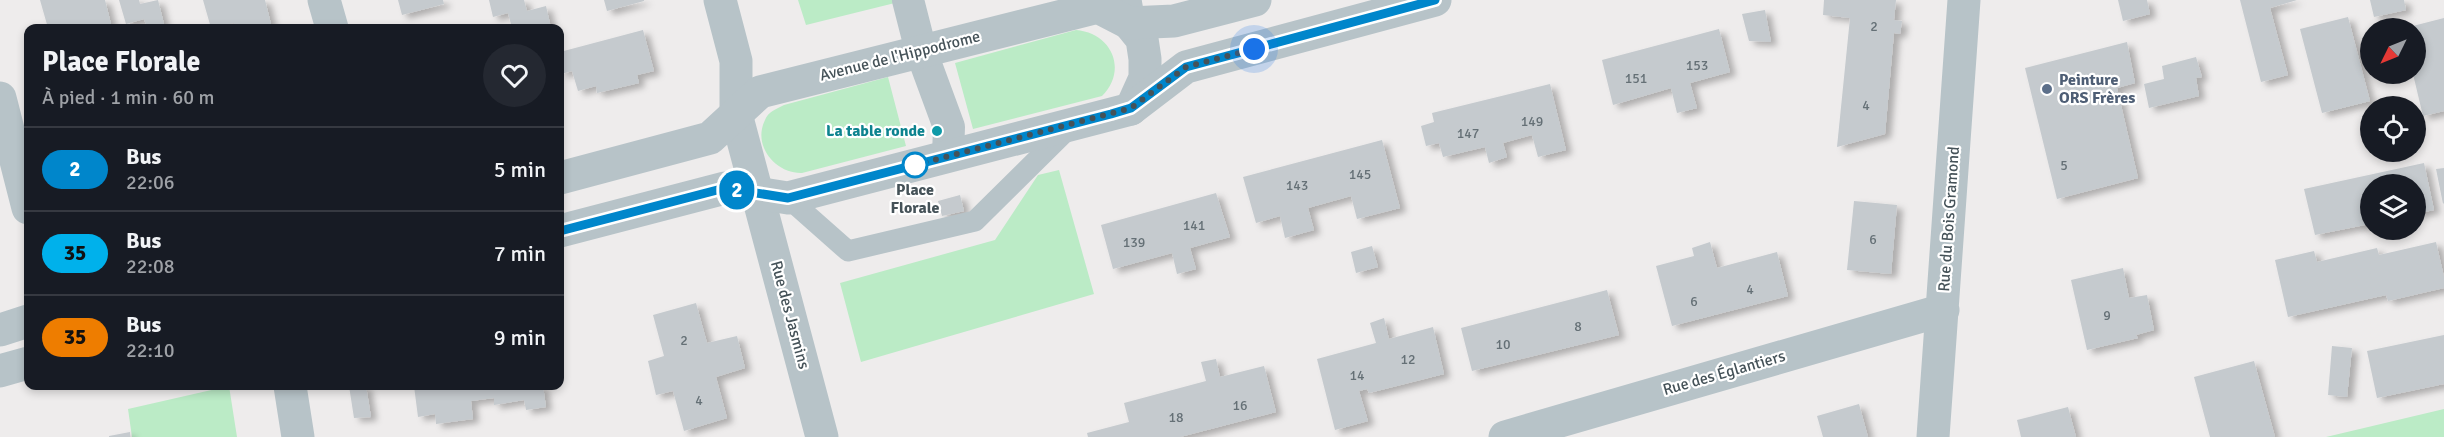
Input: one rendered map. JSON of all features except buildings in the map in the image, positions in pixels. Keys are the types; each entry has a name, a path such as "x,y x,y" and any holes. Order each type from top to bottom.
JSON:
{"street":[{"path":"324,0 331,24"},
{"name":"Rue des Jasmins","path":"720,0 736,61 736,114 822,437"},
{"path":"908,0 921,51 949,127 948,156"},
{"name":"Avenue de l'Hippodrome","path":"564,177 710,138 760,92 1098,7 1174,21 1255,0"},
{"path":"564,230 725,188 788,198 1072,124 1131,108 1186,67 1435,0"},
{"name":"Rue du Bois Gramond","path":"1933,437 1964,0"},
{"path":"1127,12 1142,39 1145,59 1144,78 1131,108"},
{"path":"0,98 24,192"},
{"name":"Rue des Églantiers","path":"1504,437 1943,310"},
{"path":"0,330 24,322"},
{"path":"0,371 24,364"},
{"path":"291,390 298,437"}],"lane":[{"path":"788,198 848,251 975,221 1072,124"}],"green space":[{"path":"798,0 907,0 806,25"},
{"path":"1076,30 1099,38 1112,54 1115,64 1114,75 1110,86 1102,96 973,129 955,63"},
{"path":"888,77 906,146 802,173 783,169 769,157 764,148 762,130 766,117 773,111 784,105"},
{"path":"1059,170 1094,294 861,362 840,283 995,240 1038,175"},
{"path":"211,390 230,390 237,437 132,437 128,409"},
{"path":"2444,409 2444,437 2326,437"}],"bus line":[{"name":"2","path":"564,230 725,188 788,198 1111,114 1131,108 1186,67 1435,0"}],"place":[{"name":"Peinture ORS Frères","path":"2047,89"},
{"name":"La table ronde","path":"937,131"},
{"name":"Place Florale","path":"915,165"}],"route":[{"path":"915,165 1131,108 1186,67 1254,49"}]}
